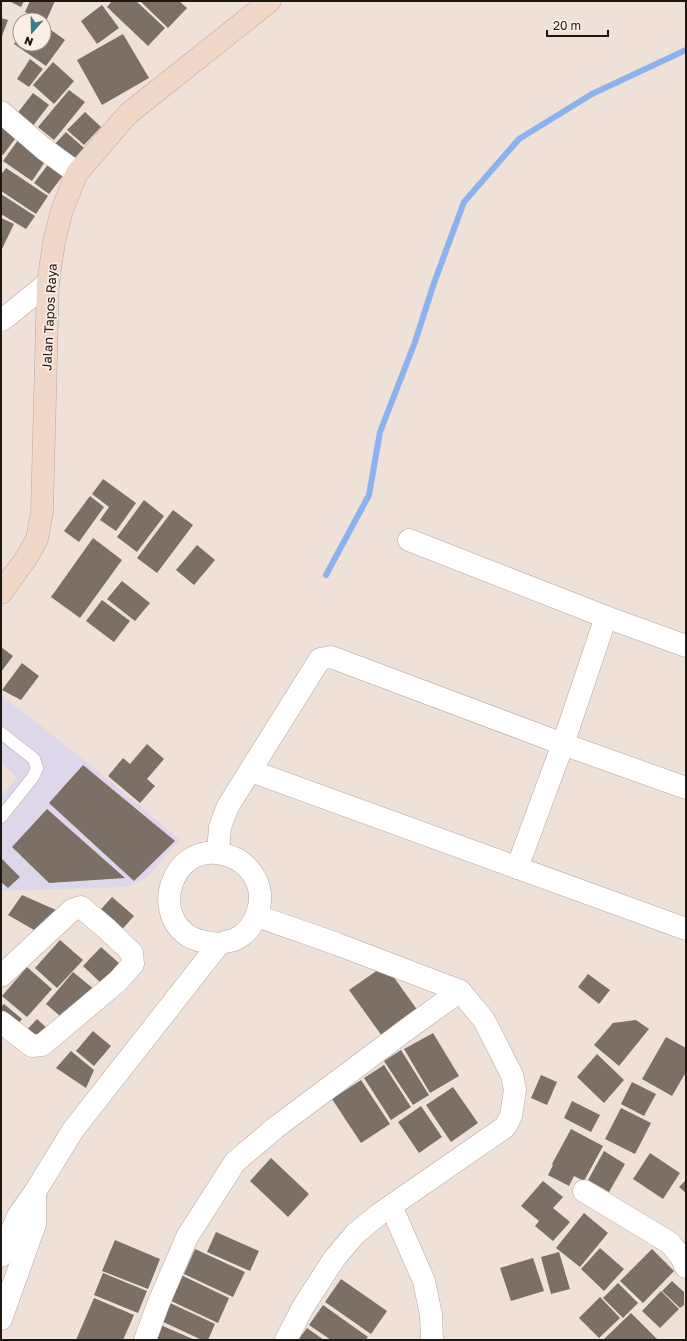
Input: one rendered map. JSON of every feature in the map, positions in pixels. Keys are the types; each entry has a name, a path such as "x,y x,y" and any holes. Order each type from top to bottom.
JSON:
{"main road":[{"name":"Jalan Tapos Raya","path":"1,593 27,557 37,539 42,512 48,283 54,242 62,210 77,173 128,114 270,1"}],"street":[{"path":"1,112 44,149 77,173"},
{"path":"1,320 6,318 48,283"},
{"path":"409,540 606,617 686,646"},
{"path":"517,868 563,744 606,617"},
{"path":"218,853 220,827 228,806 320,658 330,657 686,788"},
{"path":"251,771 686,929"},
{"path":"218,853 241,861 250,870 256,880 260,892 260,904 257,916 248,930 235,939 219,944 205,943 192,938 182,929 174,918 169,905 169,892 173,878 181,867 192,859 205,854 218,853"},
{"path":"1,976 72,910 81,907 132,953 133,964 118,981 42,1045 32,1046 1,1022"},
{"path":"257,916 337,944 460,991 484,1020 512,1075 515,1090 510,1116 505,1127 378,1215 355,1234 334,1259 303,1307 286,1340"},
{"path":"1,1256 18,1216 35,1192 73,1130 219,944"},
{"path":"145,1340 159,1302 187,1237 235,1162 275,1128 460,991"},
{"path":"584,1191 670,1243 681,1257 686,1267"},
{"path":"1,1319 35,1224 35,1192"},
{"path":"391,1206 424,1281 431,1315 432,1340"}],"lane":[{"path":"1,732 34,759 36,768 33,777 1,818"}],"shaded area":[{"path":"1,695 98,771 180,840 147,877 128,887 1,891 1,796 17,778 1,762"}],"building":[{"path":"9,1 24,1 21,7"},
{"path":"30,1 55,1 50,12 25,12"},
{"path":"112,1 136,1 165,28 148,46 107,7"},
{"path":"140,1 179,1 187,8 168,28"},
{"path":"102,5 119,28 97,44 81,21"},
{"path":"1,18 8,20 1,39"},
{"path":"52,31 65,40 46,66 26,52 52,52"},
{"path":"123,34 149,78 102,105 77,60"},
{"path":"30,59 43,69 29,87 17,79"},
{"path":"53,62 74,81 54,104 33,85"},
{"path":"69,90 85,102 54,140 38,127"},
{"path":"33,93 49,105 32,127 16,115"},
{"path":"85,112 101,127 84,145 67,130"},
{"path":"1,116 21,131 3,155 1,153"},
{"path":"66,132 84,148 73,160 55,144"},
{"path":"21,136 49,156 32,181 3,161"},
{"path":"53,158 68,169 49,194 34,183"},
{"path":"6,168 48,196 36,214 1,191 1,175"},
{"path":"1,194 35,216 26,229 1,214"},
{"path":"1,218 14,224 1,251"},
{"path":"103,479 136,503 116,531 100,520 109,507 92,494"},
{"path":"90,496 104,507 79,542 64,531"},
{"path":"144,500 164,516 137,552 117,537"},
{"path":"173,510 193,525 157,573 137,558"},
{"path":"93,538 122,560 80,618 51,597"},
{"path":"197,545 215,560 194,585 176,570"},
{"path":"122,581 150,603 135,621 107,599"},
{"path":"102,600 130,621 114,642 86,621"},
{"path":"1,647 13,656 1,672"},
{"path":"22,663 39,676 21,700 2,690"},
{"path":"147,744 164,759 147,779 155,786 140,803 108,776 123,758 130,764"},
{"path":"83,765 175,841 134,881 49,803"},
{"path":"47,809 125,878 49,883 12,847"},
{"path":"1,858 20,877 8,888 1,882"},
{"path":"22,895 56,910 41,934 8,915"},
{"path":"112,897 134,916 116,936 94,917"},
{"path":"60,940 83,960 57,988 35,968"},
{"path":"101,947 121,965 103,985 83,966"},
{"path":"385,965 418,1011 382,1036 349,990"},
{"path":"27,967 52,989 27,1017 2,996"},
{"path":"73,972 95,990 67,1022 46,1004"},
{"path":"588,974 610,990 599,1004 578,987"},
{"path":"4,1004 22,1019 13,1030 1,1019 1,1007"},
{"path":"37,1019 49,1030 36,1044 24,1033"},
{"path":"636,1020 649,1029 619,1066 594,1045 613,1023"},
{"path":"93,1031 111,1046 94,1066 76,1051"},
{"path":"433,1033 459,1076 430,1093 404,1049"},
{"path":"666,1037 686,1048 686,1072 672,1096 642,1079"},
{"path":"401,1050 429,1095 413,1105 384,1061"},
{"path":"71,1051 94,1070 86,1088 56,1068"},
{"path":"597,1054 624,1080 604,1103 577,1077"},
{"path":"384,1065 411,1107 391,1120 364,1078"},
{"path":"541,1075 557,1082 547,1105 531,1098"},
{"path":"361,1080 390,1124 361,1143 332,1099"},
{"path":"632,1082 656,1094 644,1116 621,1104"},
{"path":"453,1087 478,1123 451,1142 426,1105"},
{"path":"572,1101 600,1115 591,1132 564,1118"},
{"path":"421,1106 442,1137 419,1153 398,1122"},
{"path":"621,1108 651,1123 635,1154 605,1139"},
{"path":"571,1129 603,1146 584,1181 574,1176 569,1186 548,1175 553,1165 552,1164"},
{"path":"604,1151 625,1164 609,1192 588,1180"},
{"path":"650,1153 680,1173 663,1199 633,1179"},
{"path":"271,1158 309,1194 288,1217 250,1181"},
{"path":"686,1180 686,1193 679,1187"},
{"path":"543,1181 563,1197 553,1208 570,1222 553,1241 535,1226 539,1221 521,1206"},
{"path":"584,1213 608,1233 580,1267 556,1248"},
{"path":"216,1232 259,1251 250,1271 207,1252"},
{"path":"115,1240 160,1259 148,1289 102,1271"},
{"path":"600,1248 624,1269 604,1291 581,1269"},
{"path":"195,1249 245,1272 233,1297 184,1274"},
{"path":"652,1249 674,1271 643,1303 620,1281"},
{"path":"559,1252 570,1289 551,1294 541,1257"},
{"path":"533,1258 544,1291 511,1301 500,1268"},
{"path":"103,1273 147,1291 138,1313 94,1295"},
{"path":"181,1275 229,1298 218,1323 169,1300"},
{"path":"341,1279 387,1311 371,1334 325,1302"},
{"path":"672,1281 684,1292 684,1305 680,1308 662,1291"},
{"path":"618,1283 638,1303 623,1318 603,1298"},
{"path":"661,1291 679,1309 660,1328 642,1311"},
{"path":"600,1297 620,1318 599,1338 579,1318"},
{"path":"94,1298 134,1315 123,1340 76,1340"},
{"path":"168,1302 215,1324 208,1340 202,1340 159,1320"},
{"path":"323,1305 368,1337 365,1340 331,1340 309,1325"},
{"path":"631,1313 657,1339 656,1340 603,1340"},
{"path":"156,1323 195,1340 149,1340"},
{"path":"307,1328 324,1340 298,1340"}],"waterway":[{"path":"326,575 369,495 380,432 415,342 434,283 464,202 519,139 592,94 686,50"}]}
